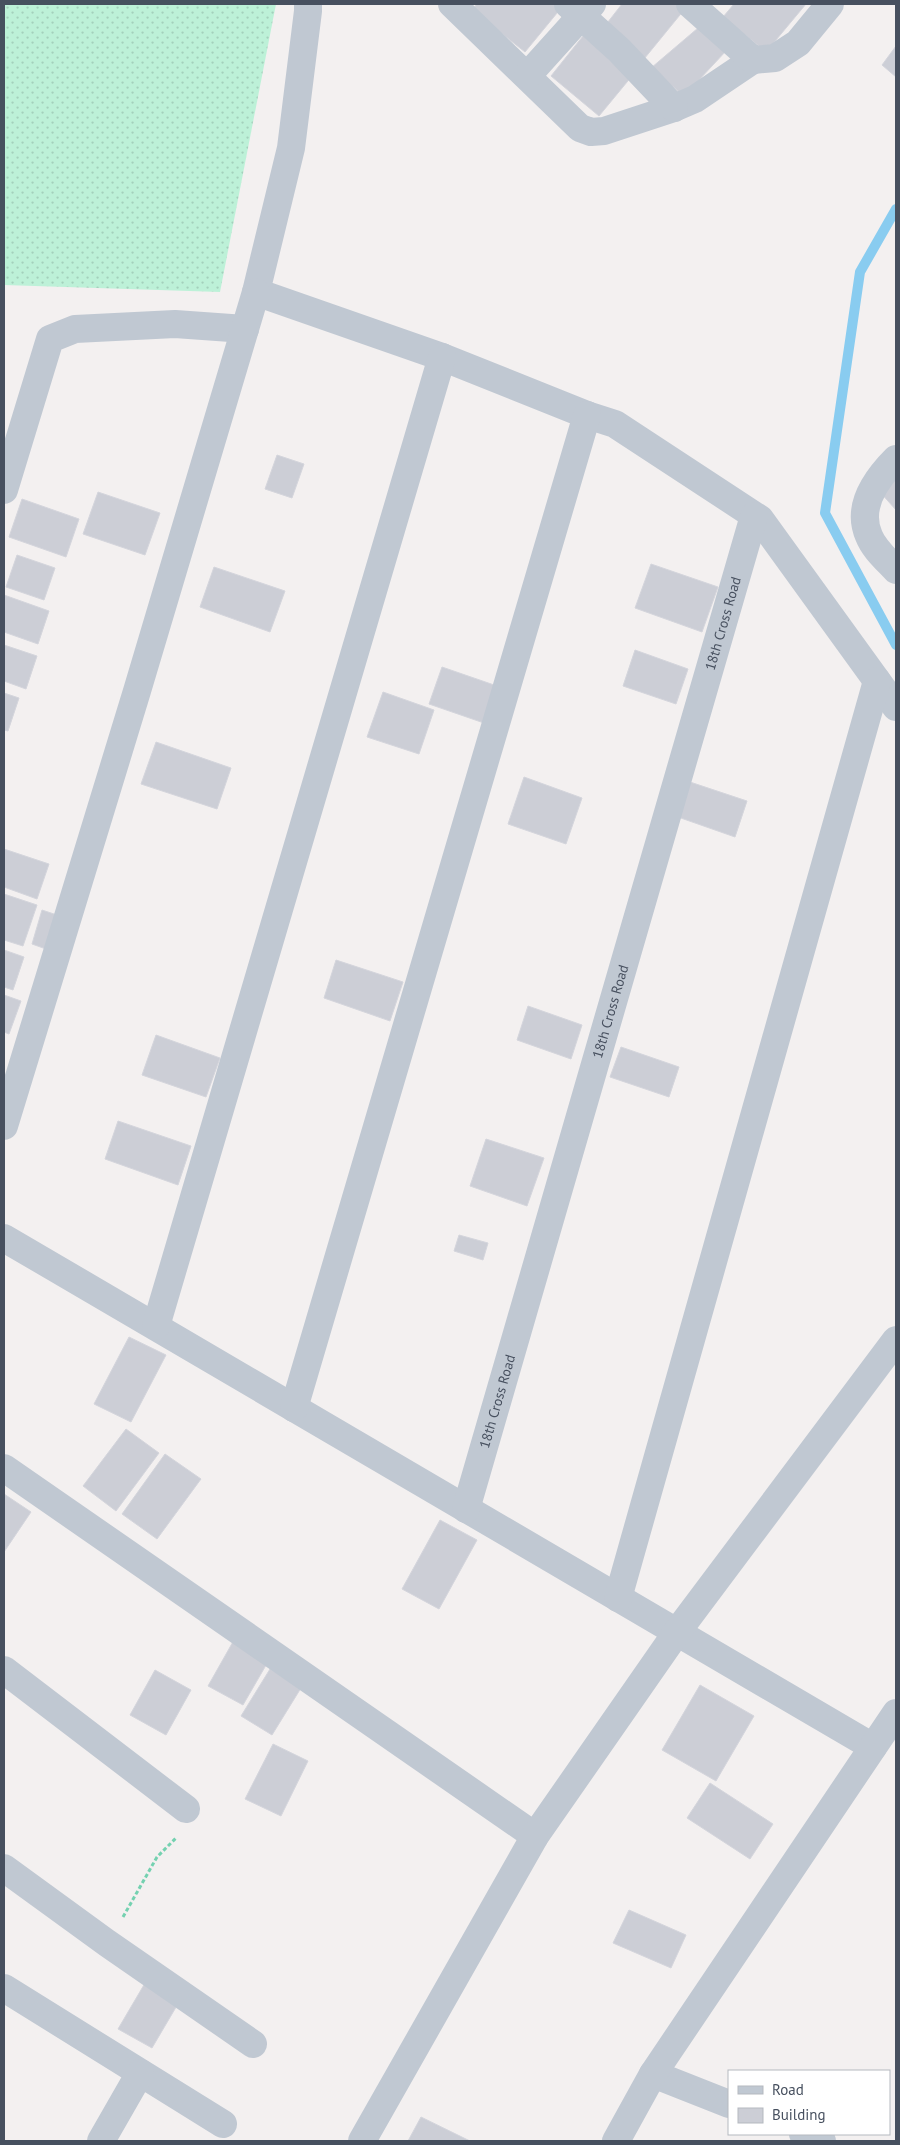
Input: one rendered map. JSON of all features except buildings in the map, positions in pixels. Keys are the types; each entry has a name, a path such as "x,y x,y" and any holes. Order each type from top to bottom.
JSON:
{"street":[{"path":"4,1126 138,691 256,292 292,148 308,4"},
{"path":"690,4 753,60"},
{"path":"458,6 580,128 591,132 604,131 674,108 694,99 753,60 775,58 798,43 830,4"},
{"path":"528,76 581,8 674,108"},
{"path":"256,292 442,357 587,415 615,424 760,519 896,707"},
{"path":"4,490 50,339 75,329 175,324 245,329"},
{"path":"156,1326 442,357"},
{"path":"294,1408 587,415"},
{"path":"896,459 875,485 866,504 864,518 869,537 896,570"},
{"name":"18th Cross Road","path":"466,1508 754,516"},
{"path":"618,1598 877,681"},
{"path":"4,1238 873,1747"},
{"path":"362,2141 535,1836 677,1632 896,1340"},
{"path":"4,1468 535,1836"},
{"path":"4,1670 186,1809"},
{"path":"616,2141 653,2074 896,1713"},
{"path":"4,1868 107,1943 254,2044"},
{"path":"4,1988 223,2124"},
{"path":"101,2141 140,2072"},
{"path":"653,2074 728,2104"}],"path":[{"path":"107,1943 157,1857 180,1834 186,1809"}],"green space":[{"path":"4,4 276,4 220,292 4,285"}],"waterway":[{"path":"896,209 860,272 825,513 896,645"}]}
